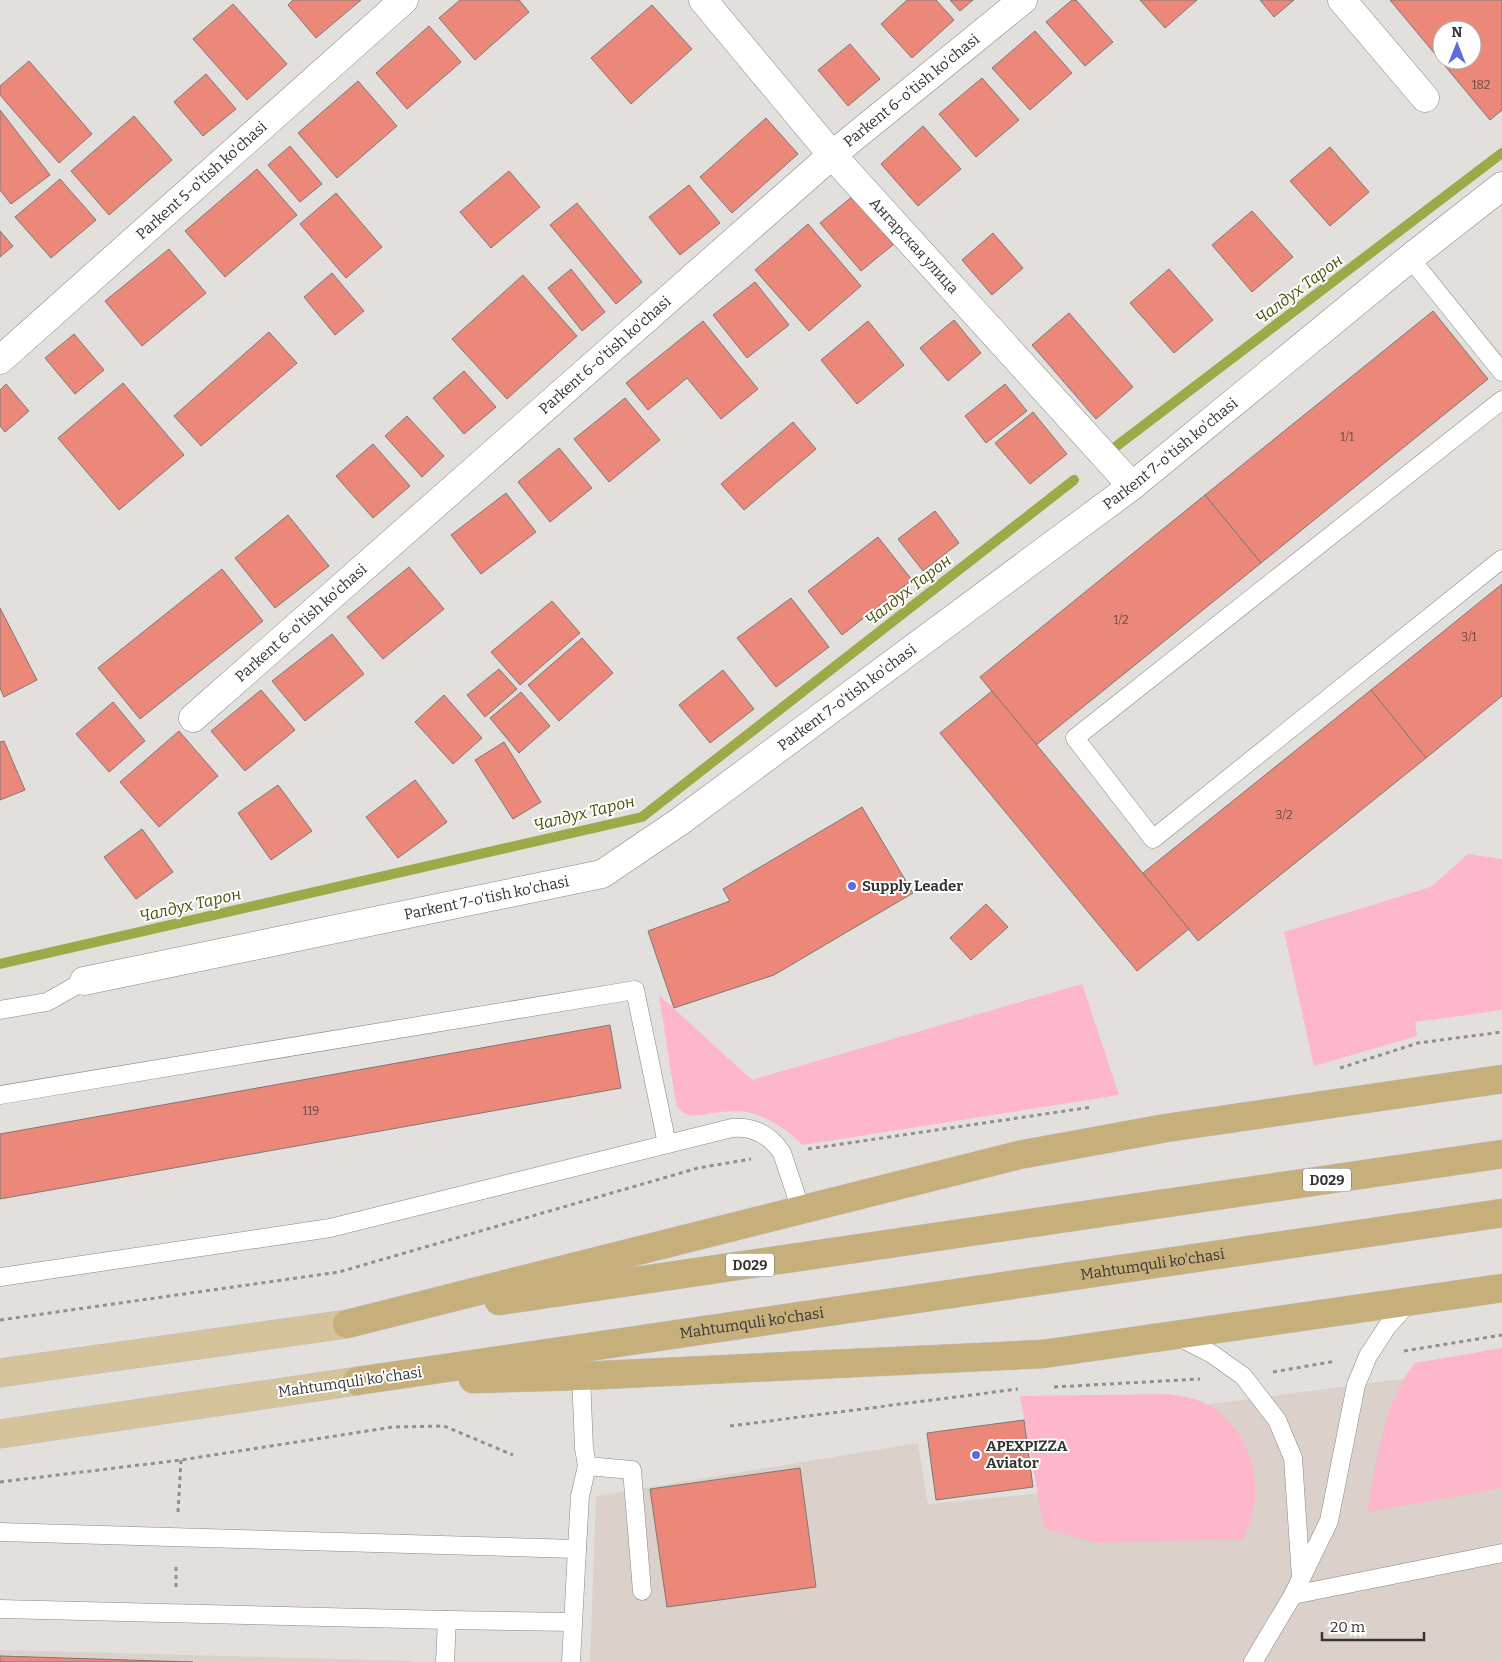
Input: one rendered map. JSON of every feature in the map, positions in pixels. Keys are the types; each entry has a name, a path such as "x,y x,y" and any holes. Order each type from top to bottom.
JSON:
{"highway":[{"path":"347,1324 1019,1155 1166,1128 1502,1079"},
{"name":"D029","path":"347,1324 1502,1154"},
{"name":"Mahtumquli ko'chasi","path":"356,1381 1502,1213"},
{"path":"356,1381 581,1376 1043,1354 1502,1288"}],"main road":[{"path":"0,1372 347,1324"},
{"name":"Mahtumquli ko'chasi","path":"0,1434 356,1381"}],"street":[{"name":"Parkent 5-o'tish ko'chasi","path":"0,360 404,0"},
{"name":"Ангарская улица","path":"703,0 832,154 1132,486"},
{"name":"Parkent 6-o'tish ko'chasi","path":"193,718 832,154 1023,0"},
{"path":"1342,0 1425,98"},
{"name":"Parkent 7-o'tish ko'chasi","path":"84,981 602,874 679,822 1132,486 1410,258 1502,186"}],"lane":[{"path":"1410,258 1502,372"},
{"path":"1502,400 1075,738 1153,839 1502,559"},
{"path":"0,1010 47,1002 84,981"},
{"path":"0,1095 635,990 666,1144"},
{"path":"0,1277 330,1228 732,1128 746,1128 767,1136 782,1153 801,1210"},
{"path":"1253,1662 1297,1588 1329,1521 1356,1385 1368,1356 1387,1327 1409,1302"},
{"path":"1175,1335 1212,1354 1242,1376 1278,1420 1292,1458 1297,1588"},
{"path":"571,1662 580,1496 587,1466 584,1448 581,1376"},
{"path":"587,1466 632,1470 642,1591"},
{"path":"0,1532 577,1548"},
{"path":"1297,1588 1502,1553"},
{"path":"0,1609 572,1622"},
{"path":"445,1662 447,1620"}],"path":[{"path":"1331,1071 1418,1043 1502,1032"},
{"path":"0,1320 339,1272 698,1168 782,1153 1096,1106"},
{"path":"1044,1387 1242,1376 1502,1335"},
{"path":"730,1426 1024,1388"},
{"path":"0,1482 181,1460 393,1427 444,1426 513,1455"}],"shaded area":[{"path":"1468,854 1502,859 1502,1010 1415,1022 1417,1036 1314,1066 1284,932 1431,887"},
{"path":"1082,984 1119,1095 803,1145 782,1127 756,1114 732,1111 692,1116 682,1112 676,1104 659,995 752,1080"},
{"path":"1502,1348 1502,1488 1367,1512 1382,1434 1388,1415 1404,1379 1415,1363"},
{"path":"1502,1366 1502,1662 590,1662 596,1496 918,1443 928,1504 1041,1493 1033,1427"},
{"path":"1168,1394 1193,1399 1219,1412 1244,1443 1253,1469 1255,1495 1251,1517 1243,1539 1097,1543 1044,1528 1020,1396"},
{"path":"0,1650 412,1661 412,1662 0,1662"}],"building":[{"path":"293,0 361,0 316,38 288,5"},
{"path":"460,0 519,0 529,12 475,60 439,18"},
{"path":"907,0 936,0 954,20 912,58 881,24"},
{"path":"950,0 973,0 960,11"},
{"path":"1072,0 1076,0 1113,42 1085,66 1046,22"},
{"path":"1140,0 1197,0 1165,28"},
{"path":"1260,0 1294,0 1274,17"},
{"path":"1390,0 1502,0 1502,110 1490,120 1448,70 1482,70 1482,20 1432,20 1432,50"},
{"path":"233,4 287,64 247,100 193,39"},
{"path":"652,5 692,49 631,104 591,58"},
{"path":"429,26 461,62 407,109 376,73"},
{"path":"1035,31 1072,73 1030,110 992,68"},
{"path":"850,44 880,79 848,106 818,70"},
{"path":"29,61 92,134 59,163 0,95 0,86"},
{"path":"206,74 236,109 203,136 174,102"},
{"path":"982,78 1019,120 976,157 939,114"},
{"path":"358,81 397,126 337,178 298,133"},
{"path":"0,110 50,175 11,204 0,190"},
{"path":"134,116 172,160 109,215 71,171"},
{"path":"766,118 798,154 732,213 700,177"},
{"path":"923,126 961,169 918,206 881,164"},
{"path":"290,146 322,184 300,202 268,165"},
{"path":"1330,147 1369,192 1330,226 1290,181"},
{"path":"257,169 297,215 225,277 185,231"},
{"path":"509,171 540,207 491,248 460,212"},
{"path":"60,179 96,220 51,258 15,217"},
{"path":"689,185 720,223 680,255 649,217"},
{"path":"336,193 382,247 346,278 300,224"},
{"path":"853,196 894,244 861,271 820,223"},
{"path":"577,203 642,282 616,304 550,225"},
{"path":"1252,211 1293,257 1252,292 1212,245"},
{"path":"808,224 861,286 809,331 755,270"},
{"path":"0,231 13,246 0,257"},
{"path":"993,233 1023,268 992,295 962,260"},
{"path":"169,249 206,293 142,346 105,301"},
{"path":"571,269 605,312 582,331 548,288"},
{"path":"1169,269 1213,320 1174,353 1130,303"},
{"path":"332,273 364,311 335,335 304,297"},
{"path":"523,275 577,336 507,399 452,339"},
{"path":"755,282 789,325 747,358 713,315"},
{"path":"1433,311 1488,379 1261,563 1205,495"},
{"path":"1069,313 1133,387 1096,419 1032,345"},
{"path":"954,320 981,353 948,381 920,348"},
{"path":"703,321 758,389 721,419 687,378 648,410 626,383"},
{"path":"868,321 904,365 857,404 821,360"},
{"path":"269,332 297,363 201,446 174,416"},
{"path":"74,334 104,370 75,394 45,358"},
{"path":"464,371 496,407 464,434 433,398"},
{"path":"123,383 184,455 119,510 58,438"},
{"path":"6,384 29,411 5,432 0,426 0,390"},
{"path":"1005,384 1027,411 986,443 965,416"},
{"path":"625,398 660,440 609,482 574,439"},
{"path":"1033,412 1067,454 1030,484 995,443"},
{"path":"407,416 444,456 422,477 385,436"},
{"path":"793,422 816,449 744,510 721,484"},
{"path":"373,444 410,486 373,518 336,476"},
{"path":"559,448 592,488 550,522 518,482"},
{"path":"506,493 536,532 481,574 451,535"},
{"path":"1205,495 1261,563 1036,745 980,677"},
{"path":"935,511 959,543 923,571 898,539"},
{"path":"288,515 329,566 275,608 235,558"},
{"path":"878,537 912,580 842,635 808,591"},
{"path":"409,567 444,609 383,659 347,617"},
{"path":"222,569 263,621 140,719 98,668"},
{"path":"1502,584 1502,696 1426,758 1371,690"},
{"path":"791,598 829,647 776,687 737,638"},
{"path":"552,601 580,633 520,685 491,652"},
{"path":"0,608 37,680 4,697 0,688"},
{"path":"332,634 364,674 305,721 272,681"},
{"path":"582,638 613,673 559,721 528,685"},
{"path":"499,669 517,689 485,717 467,695"},
{"path":"723,670 754,709 710,743 679,705"},
{"path":"261,690 295,730 245,771 211,731"},
{"path":"1371,690 1426,758 1198,941 1143,873"},
{"path":"992,691 1189,929 1137,971 940,733"},
{"path":"521,692 550,726 519,753 490,718"},
{"path":"444,695 482,738 453,764 415,722"},
{"path":"113,702 145,741 109,772 76,734"},
{"path":"179,731 218,776 159,827 120,782"},
{"path":"4,741 25,790 0,800 0,742"},
{"path":"504,742 541,802 513,819 475,760"},
{"path":"415,780 447,822 398,858 366,817"},
{"path":"278,785 312,831 271,860 238,813"},
{"path":"862,807 913,893 774,975 674,1008 648,931 730,901 723,889"},
{"path":"142,829 173,872 136,899 104,857"},
{"path":"986,904 1008,927 971,960 950,938"},
{"path":"610,1025 621,1088 0,1199 0,1134"},
{"path":"1024,1420 1033,1487 936,1500 927,1433"},
{"path":"800,1468 816,1587 667,1607 650,1489"},
{"path":"0,1656 193,1662 0,1662"}],"waterway":[{"name":"Чалдух Тарон","path":"1114,448 1502,153"},
{"name":"Чалдух Тарон","path":"0,964 642,817 1074,480"}],"place":[{"name":"Supply Leader","path":"852,886"},
{"name":"APEXPIZZA Aviator","path":"976,1455"}]}
